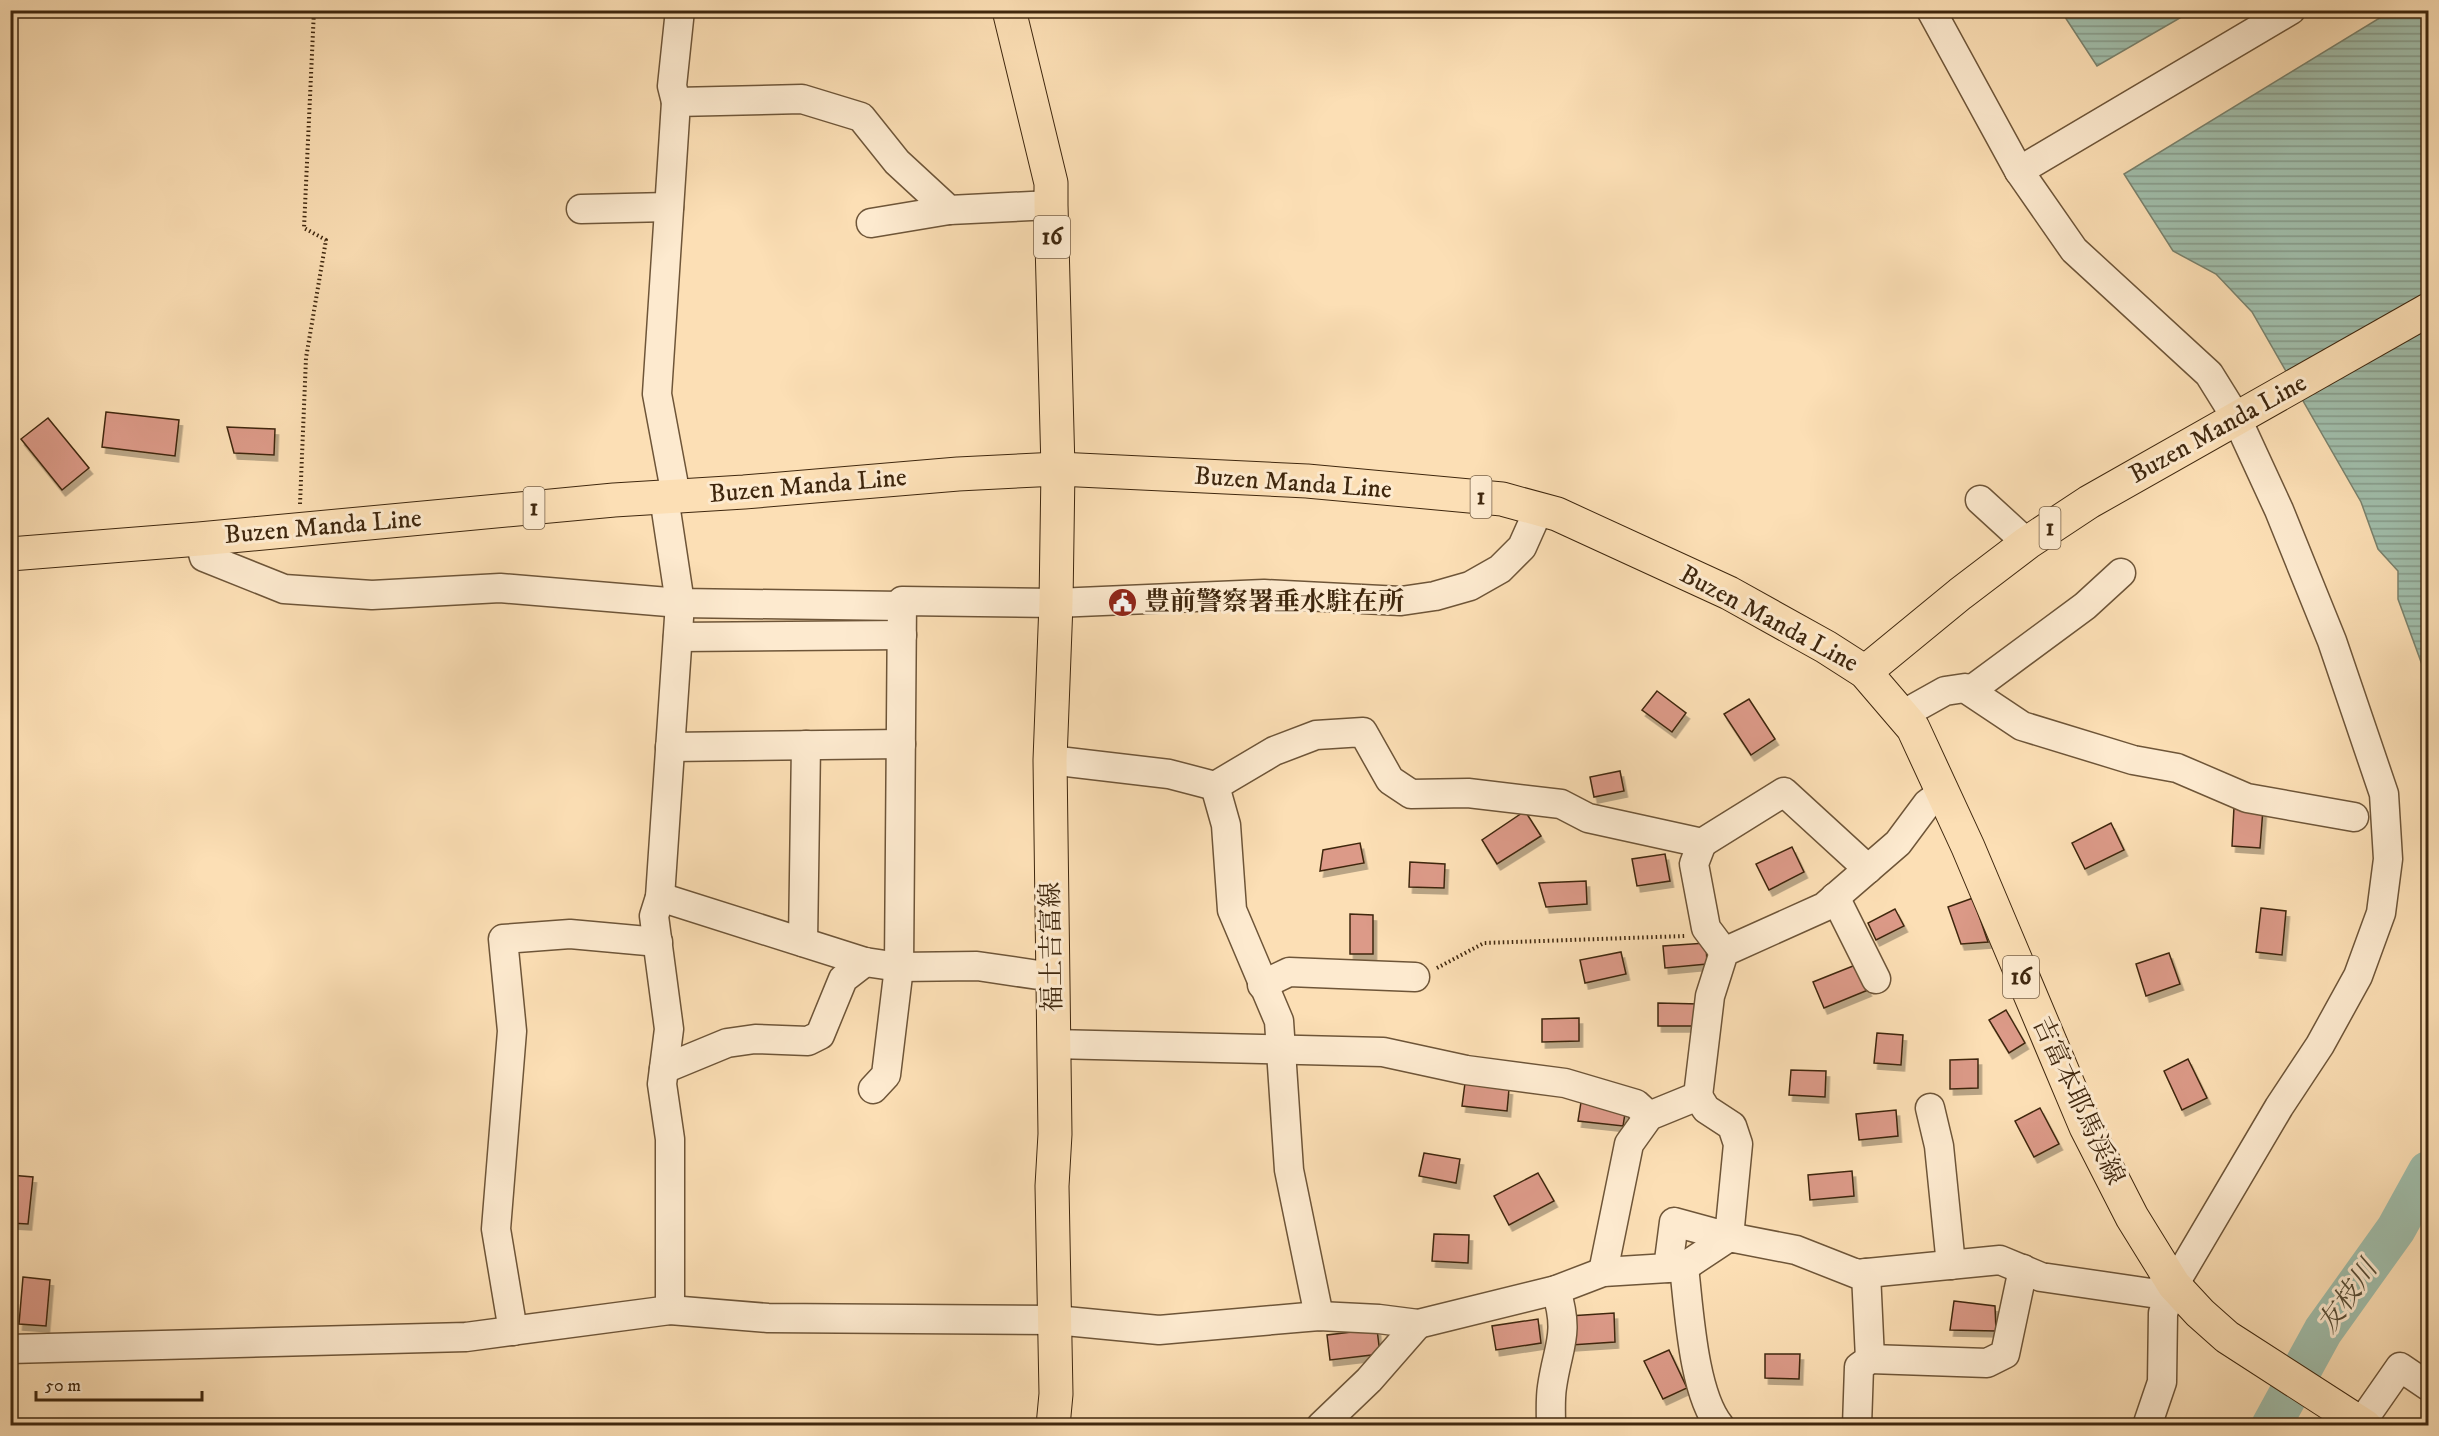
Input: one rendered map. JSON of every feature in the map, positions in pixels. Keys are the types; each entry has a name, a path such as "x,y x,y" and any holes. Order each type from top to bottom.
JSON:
{"main road":[{"name":"16","path":"1009,10 1051,183 1058,469"},
{"name":"Buzen Manda Line","path":"10,554 670,496 958,474 1058,469 1307,481 1502,499 1557,514 1729,593 1826,647 1865,672 1960,594 2027,543 2089,501 2428,310"},
{"name":"福土吉富線","path":"1053,1425 1056,1394 1052,1186 1055,1134 1050,760 1058,469"},
{"name":"吉富本耶馬渓線","path":"1865,672 1913,728 2086,1127 2132,1217 2174,1285 2227,1337 2363,1424"}],"street":[{"path":"670,1310 670,1139 662,1084 669,1029 654,916 660,897 680,603 657,394 676,102 672,86 680,10"},
{"path":"1931,10 2031,165 2074,250 2209,374 2244,415 2279,510 2332,641 2384,794 2388,859 2381,913 2358,976 2320,1045 2279,1107 2174,1285 2163,1313 2162,1382 2147,1425"},
{"path":"2031,165 2291,10"},
{"path":"676,102 802,99 861,117 897,162 949,210"},
{"path":"871,223 949,210 1052,205"},
{"path":"581,209 669,207"},
{"path":"1980,500 2027,543"},
{"path":"873,1089 886,1076 899,967 902,601 1056,603 1264,594 1401,601 1435,596 1470,586 1500,569 1522,547 1539,509"},
{"path":"199,539 204,557 284,589 372,595 500,588 680,603 902,606"},
{"path":"1970,691 2085,606 2121,573"},
{"path":"678,637 902,635"},
{"path":"1902,715 1945,691 1965,688 2022,726 2133,760 2178,768 2247,798 2354,817"},
{"path":"1050,760 1169,774 1215,786 1274,751 1316,735 1363,732 1390,780 1411,794 1468,793 1561,804 1588,818 1702,843"},
{"path":"670,747 901,744"},
{"path":"803,942 806,745"},
{"path":"1215,786 1226,825 1232,910 1279,1021 1289,1170 1319,1316"},
{"path":"1729,1237 1738,1144 1732,1126 1706,1109 1698,1096 1718,944 1706,928 1694,864 1702,843 1784,792 1868,869"},
{"path":"1718,944 1824,907 1898,843 1926,804 1942,792"},
{"path":"660,897 865,962 899,967 977,966 1052,977"},
{"path":"1835,897 1876,978"},
{"path":"513,1331 496,1229 512,1031 502,939 570,934 658,942"},
{"path":"664,1069 727,1043 755,1039 808,1041 820,1035 843,979 865,962"},
{"path":"1262,985 1289,972 1414,977"},
{"path":"1053,1044 1383,1052 1466,1070 1566,1083 1636,1104 1649,1116"},
{"path":"1603,1272 1629,1144 1649,1116 1698,1096"},
{"path":"1930,1108 1939,1146 1951,1265"},
{"path":"1720,1425 1713,1417 1698,1370 1676,1268 1674,1222 1729,1237 1796,1250 1857,1274 2000,1260 2041,1277 2151,1293 2174,1285"},
{"path":"10,1349 465,1337 670,1310 768,1318 1055,1320 1159,1330 1319,1316 1379,1319 1418,1324 1556,1290 1603,1272 1676,1268 1729,1237"},
{"path":"1857,1425 1859,1367 1870,1359 1987,1363 2005,1354 2023,1269"},
{"path":"1866,1273 1870,1359"},
{"path":"1551,1425 1552,1388 1563,1340 1563,1313 1556,1290"},
{"path":"1321,1425 1369,1380 1418,1324"},
{"path":"2363,1424 2400,1367 2428,1386"}],"path":[{"path":"299,528 306,358 326,240 304,228 314,10"},
{"path":"1414,977 1431,971 1484,943 1718,944"}],"shaded area":[{"path":"2061,11 2192,11 2097,66"},
{"path":"2391,11 2428,11 2428,681 2398,599 2398,571 2378,549 2361,502 2252,312 2216,274 2173,251 2124,174"}],"building":[{"path":"106,412 179,420 175,456 102,447"},
{"path":"48,418 89,468 62,490 21,439"},
{"path":"227,427 275,429 274,455 234,453"},
{"path":"1657,691 1686,713 1672,732 1642,710"},
{"path":"1749,699 1775,739 1751,755 1724,714"},
{"path":"1620,771 1624,791 1594,797 1590,777"},
{"path":"2234,807 2263,809 2260,848 2232,846"},
{"path":"1525,811 1541,836 1497,864 1482,840"},
{"path":"2111,823 2124,850 2085,869 2072,843"},
{"path":"1360,843 1364,863 1320,871 1323,850"},
{"path":"1792,847 1804,872 1769,890 1756,864"},
{"path":"1665,854 1670,881 1637,886 1632,859"},
{"path":"1410,862 1445,864 1444,888 1409,887"},
{"path":"1586,881 1587,904 1546,907 1539,883"},
{"path":"1973,898 1988,942 1961,944 1948,907"},
{"path":"2261,908 2286,911 2282,955 2256,952"},
{"path":"1895,909 1904,926 1876,940 1868,923"},
{"path":"1350,914 1373,915 1373,954 1350,954"},
{"path":"1706,943 1707,964 1665,968 1663,946"},
{"path":"1621,952 1626,974 1585,983 1580,960"},
{"path":"2169,953 2180,984 2146,996 2136,964"},
{"path":"1858,964 1868,990 1824,1008 1813,982"},
{"path":"1658,1003 1699,1004 1699,1026 1658,1026"},
{"path":"2006,1010 2025,1043 2009,1053 1989,1020"},
{"path":"1579,1018 1579,1041 1542,1042 1542,1019"},
{"path":"1877,1033 1903,1035 1901,1065 1874,1063"},
{"path":"1978,1059 1978,1088 1950,1089 1950,1060"},
{"path":"2188,1059 2207,1098 2182,1110 2164,1071"},
{"path":"1791,1070 1826,1071 1825,1097 1789,1095"},
{"path":"1465,1083 1509,1089 1507,1111 1462,1106"},
{"path":"1582,1096 1627,1101 1623,1126 1578,1121"},
{"path":"2040,1108 2059,1144 2034,1157 2015,1121"},
{"path":"1896,1110 1898,1136 1859,1140 1856,1114"},
{"path":"1424,1153 1460,1159 1456,1183 1419,1176"},
{"path":"1852,1171 1854,1196 1810,1200 1808,1175"},
{"path":"1538,1173 1554,1201 1509,1225 1494,1196"},
{"path":"10,1175 33,1177 28,1224 10,1223"},
{"path":"1434,1234 1469,1235 1468,1263 1432,1261"},
{"path":"23,1277 50,1280 46,1326 19,1324"},
{"path":"1954,1301 1995,1306 1996,1331 1950,1330"},
{"path":"1614,1313 1615,1342 1571,1345 1569,1316"},
{"path":"1538,1319 1541,1343 1496,1350 1492,1326"},
{"path":"1377,1329 1380,1354 1330,1360 1327,1335"},
{"path":"1669,1350 1687,1388 1663,1399 1644,1361"},
{"path":"1765,1354 1800,1354 1799,1379 1765,1378"}],"waterway":[{"name":"友枝川","path":"2271,1426 2323,1331 2396,1229 2428,1171"}],"place":[{"name":"豊前警察署垂水駐在所","path":"1123,602"}]}
